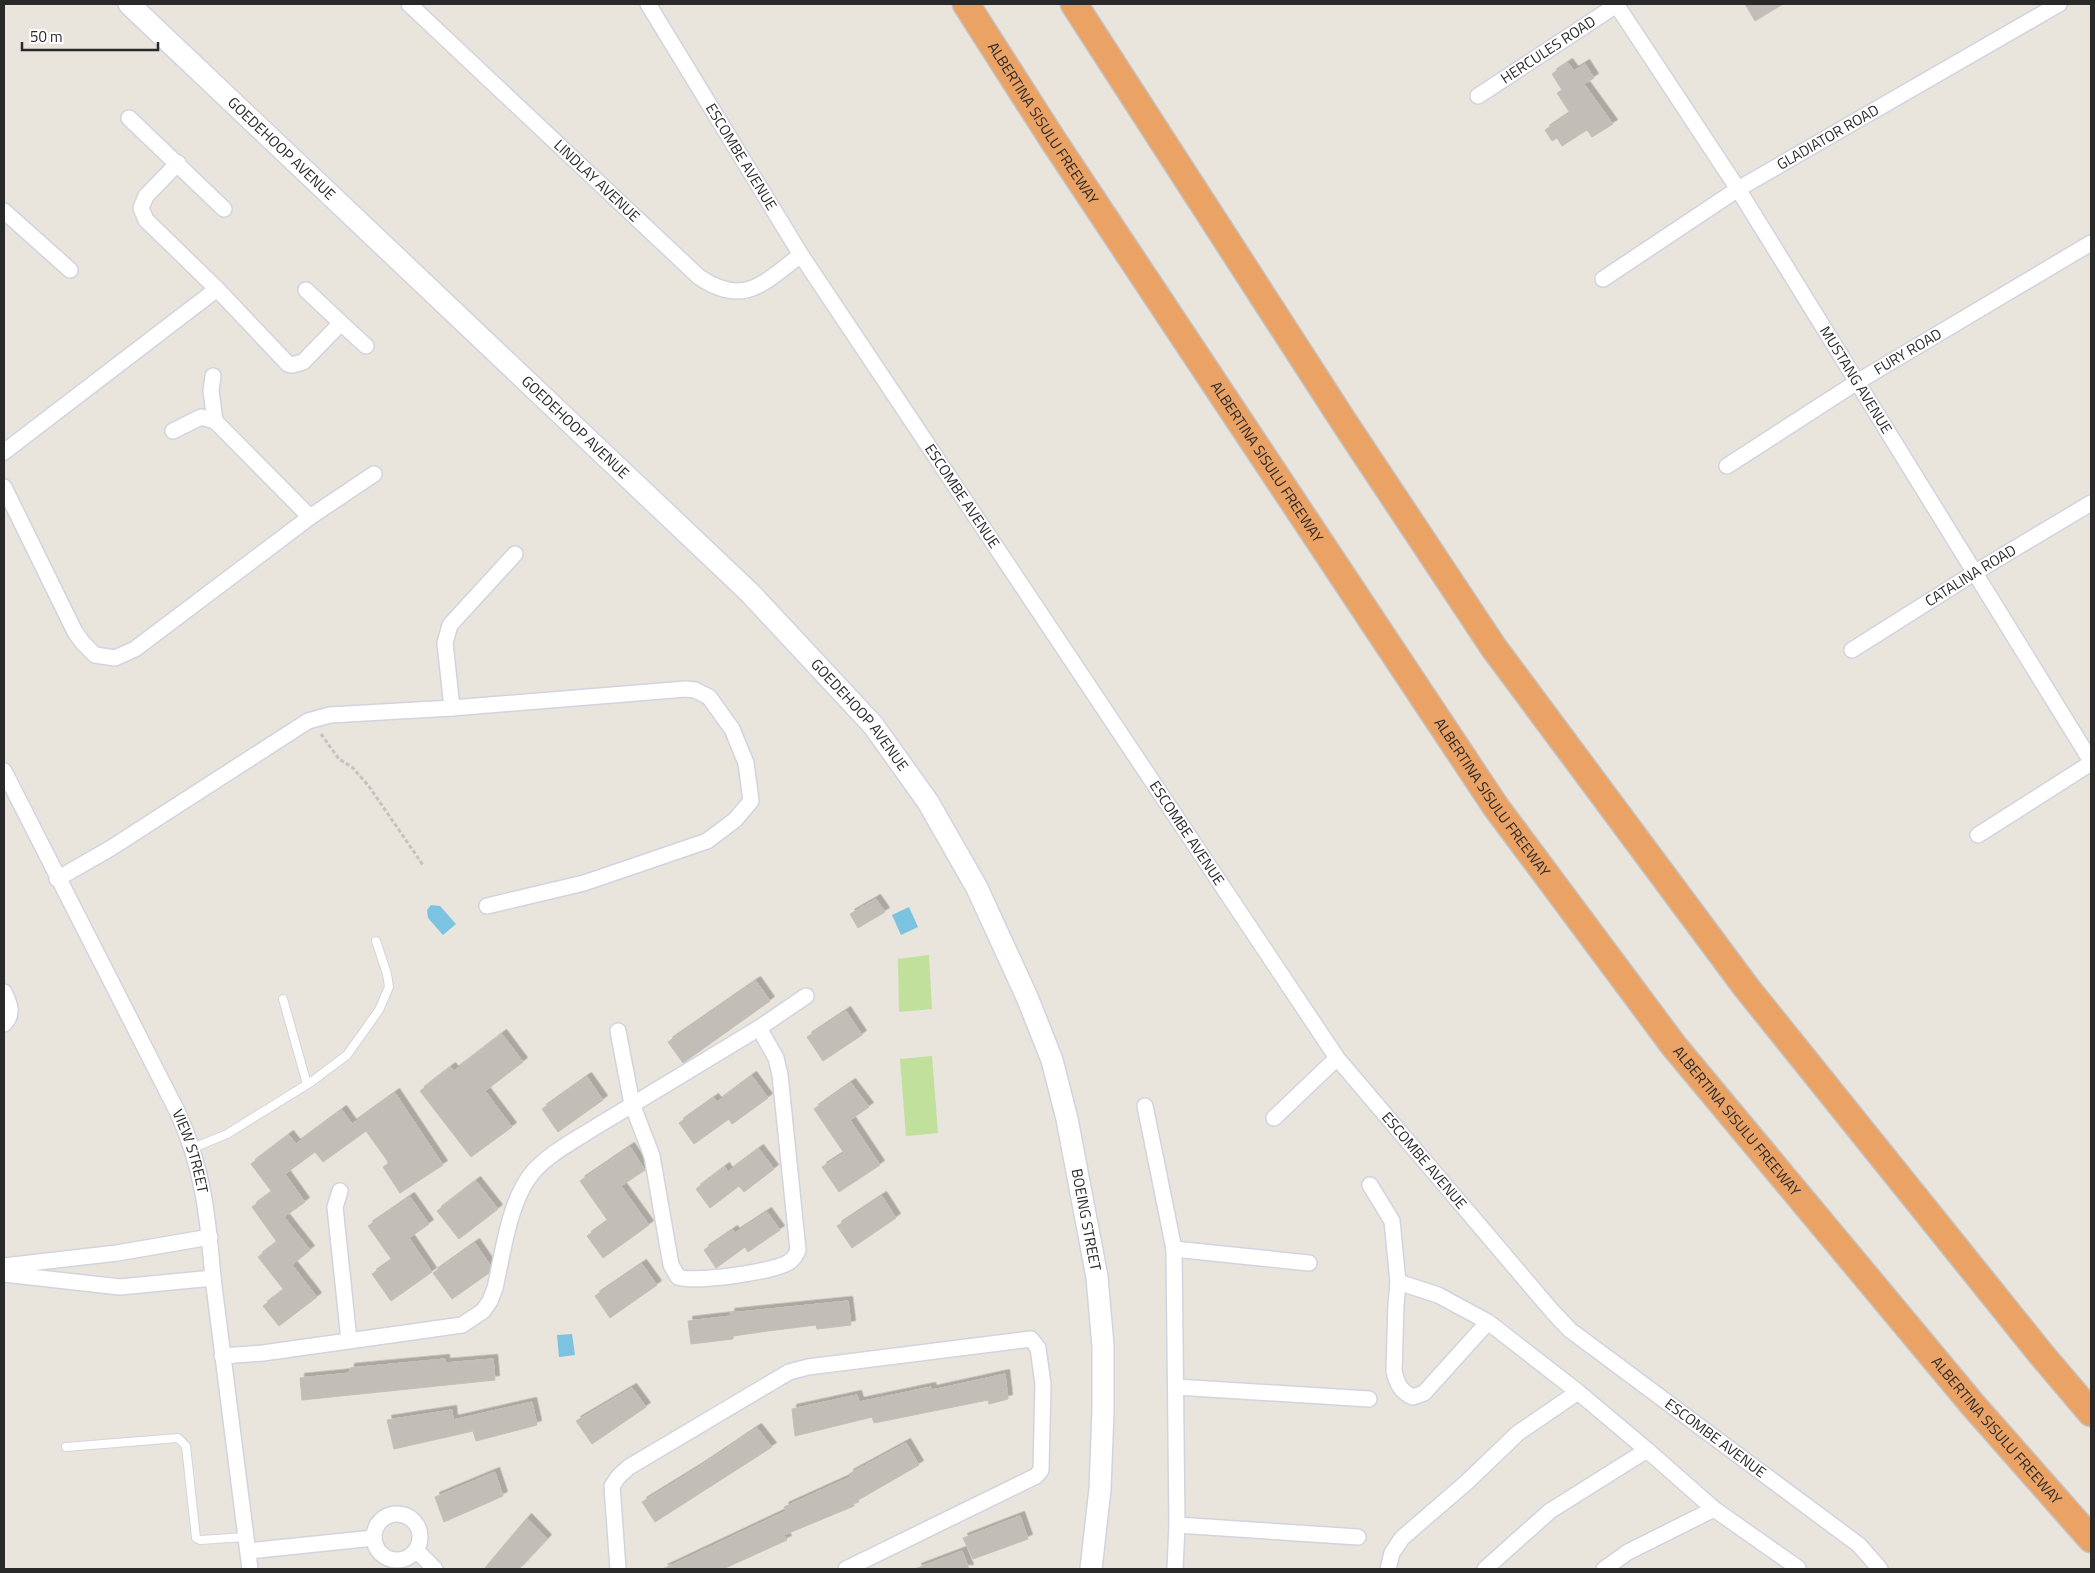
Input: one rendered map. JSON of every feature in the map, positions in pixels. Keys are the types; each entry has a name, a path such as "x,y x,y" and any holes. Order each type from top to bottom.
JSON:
{"highway":[{"name":"ALBERTINA SISULU FREEWAY","path":"966,4 1059,148 1496,807 1674,1046 1973,1405 2091,1539"},
{"path":"1074,4 1346,425 1494,648 1746,987 2029,1339 2091,1413"}],"main road":[{"name":"GOEDEHOOP AVENUE","path":"129,4 750,593 873,725 928,802 977,888"},
{"name":"BOEING STREET","path":"977,888 1027,998 1052,1060 1067,1119 1097,1277 1103,1346 1103,1411 1100,1489 1091,1569"}],"street":[{"name":"LINDLAY AVENUE","path":"409,4 699,277 712,286 725,291 737,292 756,288 801,255"},
{"name":"ESCOMBE AVENUE","path":"648,4 801,255 1337,1058 1552,1312 1570,1330 1859,1545 1880,1569"},
{"name":"MUSTANG AVENUE","path":"1617,4 1738,189 2091,762"},
{"name":"HERCULES ROAD","path":"1478,96 1617,4"},
{"name":"GLADIATOR ROAD","path":"1603,279 1738,189 2059,4"},
{"path":"129,118 224,209"},
{"path":"178,163 146,196 141,208 146,220 217,289 288,364 292,365 303,362 341,323"},
{"path":"4,211 70,270"},
{"name":"FURY ROAD","path":"1727,466 1857,382 2091,243"},
{"path":"5,450 217,289"},
{"path":"306,290 366,346"},
{"path":"213,376 211,391 215,421"},
{"path":"173,431 201,418 215,421 310,517"},
{"path":"4,488 75,632 95,655 115,658 135,649 310,517 374,474"},
{"name":"CATALINA ROAD","path":"1852,650 1974,573 2091,503"},
{"path":"452,708 445,643 450,625 515,554"},
{"path":"57,879 110,848 308,721 330,715 452,708 686,689 695,690 709,697 732,729 746,763 750,801 735,820 707,840 584,883 487,906"},
{"path":"1978,834 2091,762"},
{"name":"VIEW STREET","path":"4,771 57,879 177,1111 193,1148 204,1189 222,1356 250,1569"},
{"path":"4,992 11,1012 10,1019 4,1024"},
{"path":"222,1356 263,1353 418,1332 462,1324 483,1311 490,1301 495,1288 516,1198 534,1171 561,1149 759,1028 806,996"},
{"path":"618,1031 632,1104 652,1156 672,1265 678,1277 700,1280 774,1268 788,1263 795,1258 798,1250 780,1075 776,1058 759,1028"},
{"path":"1274,1118 1337,1058"},
{"path":"1145,1106 1174,1249 1177,1524 1174,1569"},
{"path":"1370,1185 1392,1221 1398,1282 1394,1371 1396,1382 1404,1393 1413,1397 1424,1393 1488,1322"},
{"path":"340,1191 335,1207 349,1340"},
{"path":"4,1266 117,1253 210,1238"},
{"path":"1174,1249 1309,1263"},
{"path":"4,1274 120,1287 213,1278"},
{"path":"1398,1282 1438,1296 1488,1322 1578,1392 1714,1509 1797,1569"},
{"path":"618,1569 612,1486 619,1476 629,1467 789,1372 808,1367 1031,1339 1038,1348 1042,1384 1041,1470 1036,1476 846,1569"},
{"path":"1176,1387 1369,1399"},
{"path":"1388,1569 1392,1553 1402,1538 1467,1482 1518,1433 1578,1392"},
{"path":"1485,1569 1550,1511 1647,1450"},
{"path":"1604,1569 1628,1552 1714,1509"},
{"path":"398,1514 405,1516 416,1525 420,1539 416,1550 408,1558 392,1560 379,1552 374,1538 375,1530 384,1518 398,1514"},
{"path":"1177,1524 1358,1537"},
{"path":"247,1544 374,1538"},
{"path":"416,1550 435,1569"}],"lane":[{"path":"193,1148 226,1134 307,1084 347,1055 379,1010 389,987 387,974 376,941"},
{"path":"283,999 307,1084"},
{"path":"66,1448 178,1438 186,1446 196,1538 200,1540 247,1544"}],"path":[{"path":"308,721 325,739 339,759 352,767 368,785 423,865"}],"green space":[{"path":"929,955 932,1009 899,1012 898,959"},
{"path":"932,1056 938,1133 906,1136 900,1059"}],"water":[{"path":"431,905 440,906 456,924 443,935 428,918 427,910"},
{"path":"909,907 918,927 901,935 892,915"},
{"path":"572,1334 575,1355 559,1357 557,1335"}],"building":[{"path":"1745,4 1783,4 1755,21"},
{"path":"1568,63 1574,71 1585,64 1594,78 1584,84 1613,124 1592,137 1587,130 1562,146 1557,138 1552,141 1545,130 1570,113 1557,93 1562,90 1552,74"},
{"path":"876,899 885,912 858,928 850,914"},
{"path":"756,981 770,1001 683,1063 668,1042"},
{"path":"846,1011 862,1035 823,1061 807,1037"},
{"path":"502,1034 523,1062 485,1091 512,1127 471,1157 420,1091 451,1067 454,1071"},
{"path":"752,1076 768,1098 732,1124 729,1119 694,1144 679,1123 714,1098 717,1102"},
{"path":"587,1077 603,1100 558,1132 542,1109"},
{"path":"851,1083 869,1107 850,1120 880,1165 839,1192 822,1167 844,1153 814,1109"},
{"path":"395,1093 443,1165 400,1193 383,1167 389,1163 366,1131 323,1162 315,1152 285,1174 305,1202 284,1217 310,1250 292,1265 317,1297 279,1326 263,1306 284,1290 258,1257 277,1242 252,1207 272,1192 251,1164 289,1135 296,1144 342,1110 352,1124"},
{"path":"630,1147 645,1170 621,1186 649,1225 603,1258 587,1236 608,1221 580,1181"},
{"path":"759,1149 774,1169 744,1192 739,1186 710,1208 696,1189 725,1167 728,1172"},
{"path":"476,1181 498,1209 459,1239 437,1211"},
{"path":"882,1196 896,1218 852,1248 837,1226"},
{"path":"410,1197 429,1224 409,1238 432,1272 391,1301 372,1274 392,1260 368,1226"},
{"path":"767,1212 780,1230 748,1252 745,1247 716,1268 704,1250 733,1230 735,1233"},
{"path":"475,1243 490,1265 489,1273 452,1299 433,1273"},
{"path":"642,1264 657,1285 610,1318 595,1296"},
{"path":"848,1301 851,1325 817,1329 816,1325 733,1336 733,1339 691,1344 688,1321 731,1316 730,1313"},
{"path":"445,1359 445,1363 493,1359 495,1380 302,1400 300,1378 350,1373 350,1368"},
{"path":"1005,1374 1008,1399 989,1404 988,1400 874,1423 872,1417 795,1436 792,1409 857,1395 859,1402 931,1387 932,1390"},
{"path":"632,1388 646,1407 592,1444 576,1421"},
{"path":"532,1402 537,1425 476,1441 473,1431 394,1449 387,1420 452,1410 453,1420"},
{"path":"757,1428 772,1447 655,1522 642,1502"},
{"path":"906,1443 919,1465 853,1503 854,1506 784,1535 787,1540 723,1569 663,1569 786,1511 784,1507 850,1477 849,1474"},
{"path":"495,1472 503,1496 444,1522 435,1497"},
{"path":"1020,1516 1028,1539 973,1559 963,1538"},
{"path":"527,1518 547,1539 519,1569 484,1569"},
{"path":"962,1551 969,1569 917,1569 917,1568"}]}
